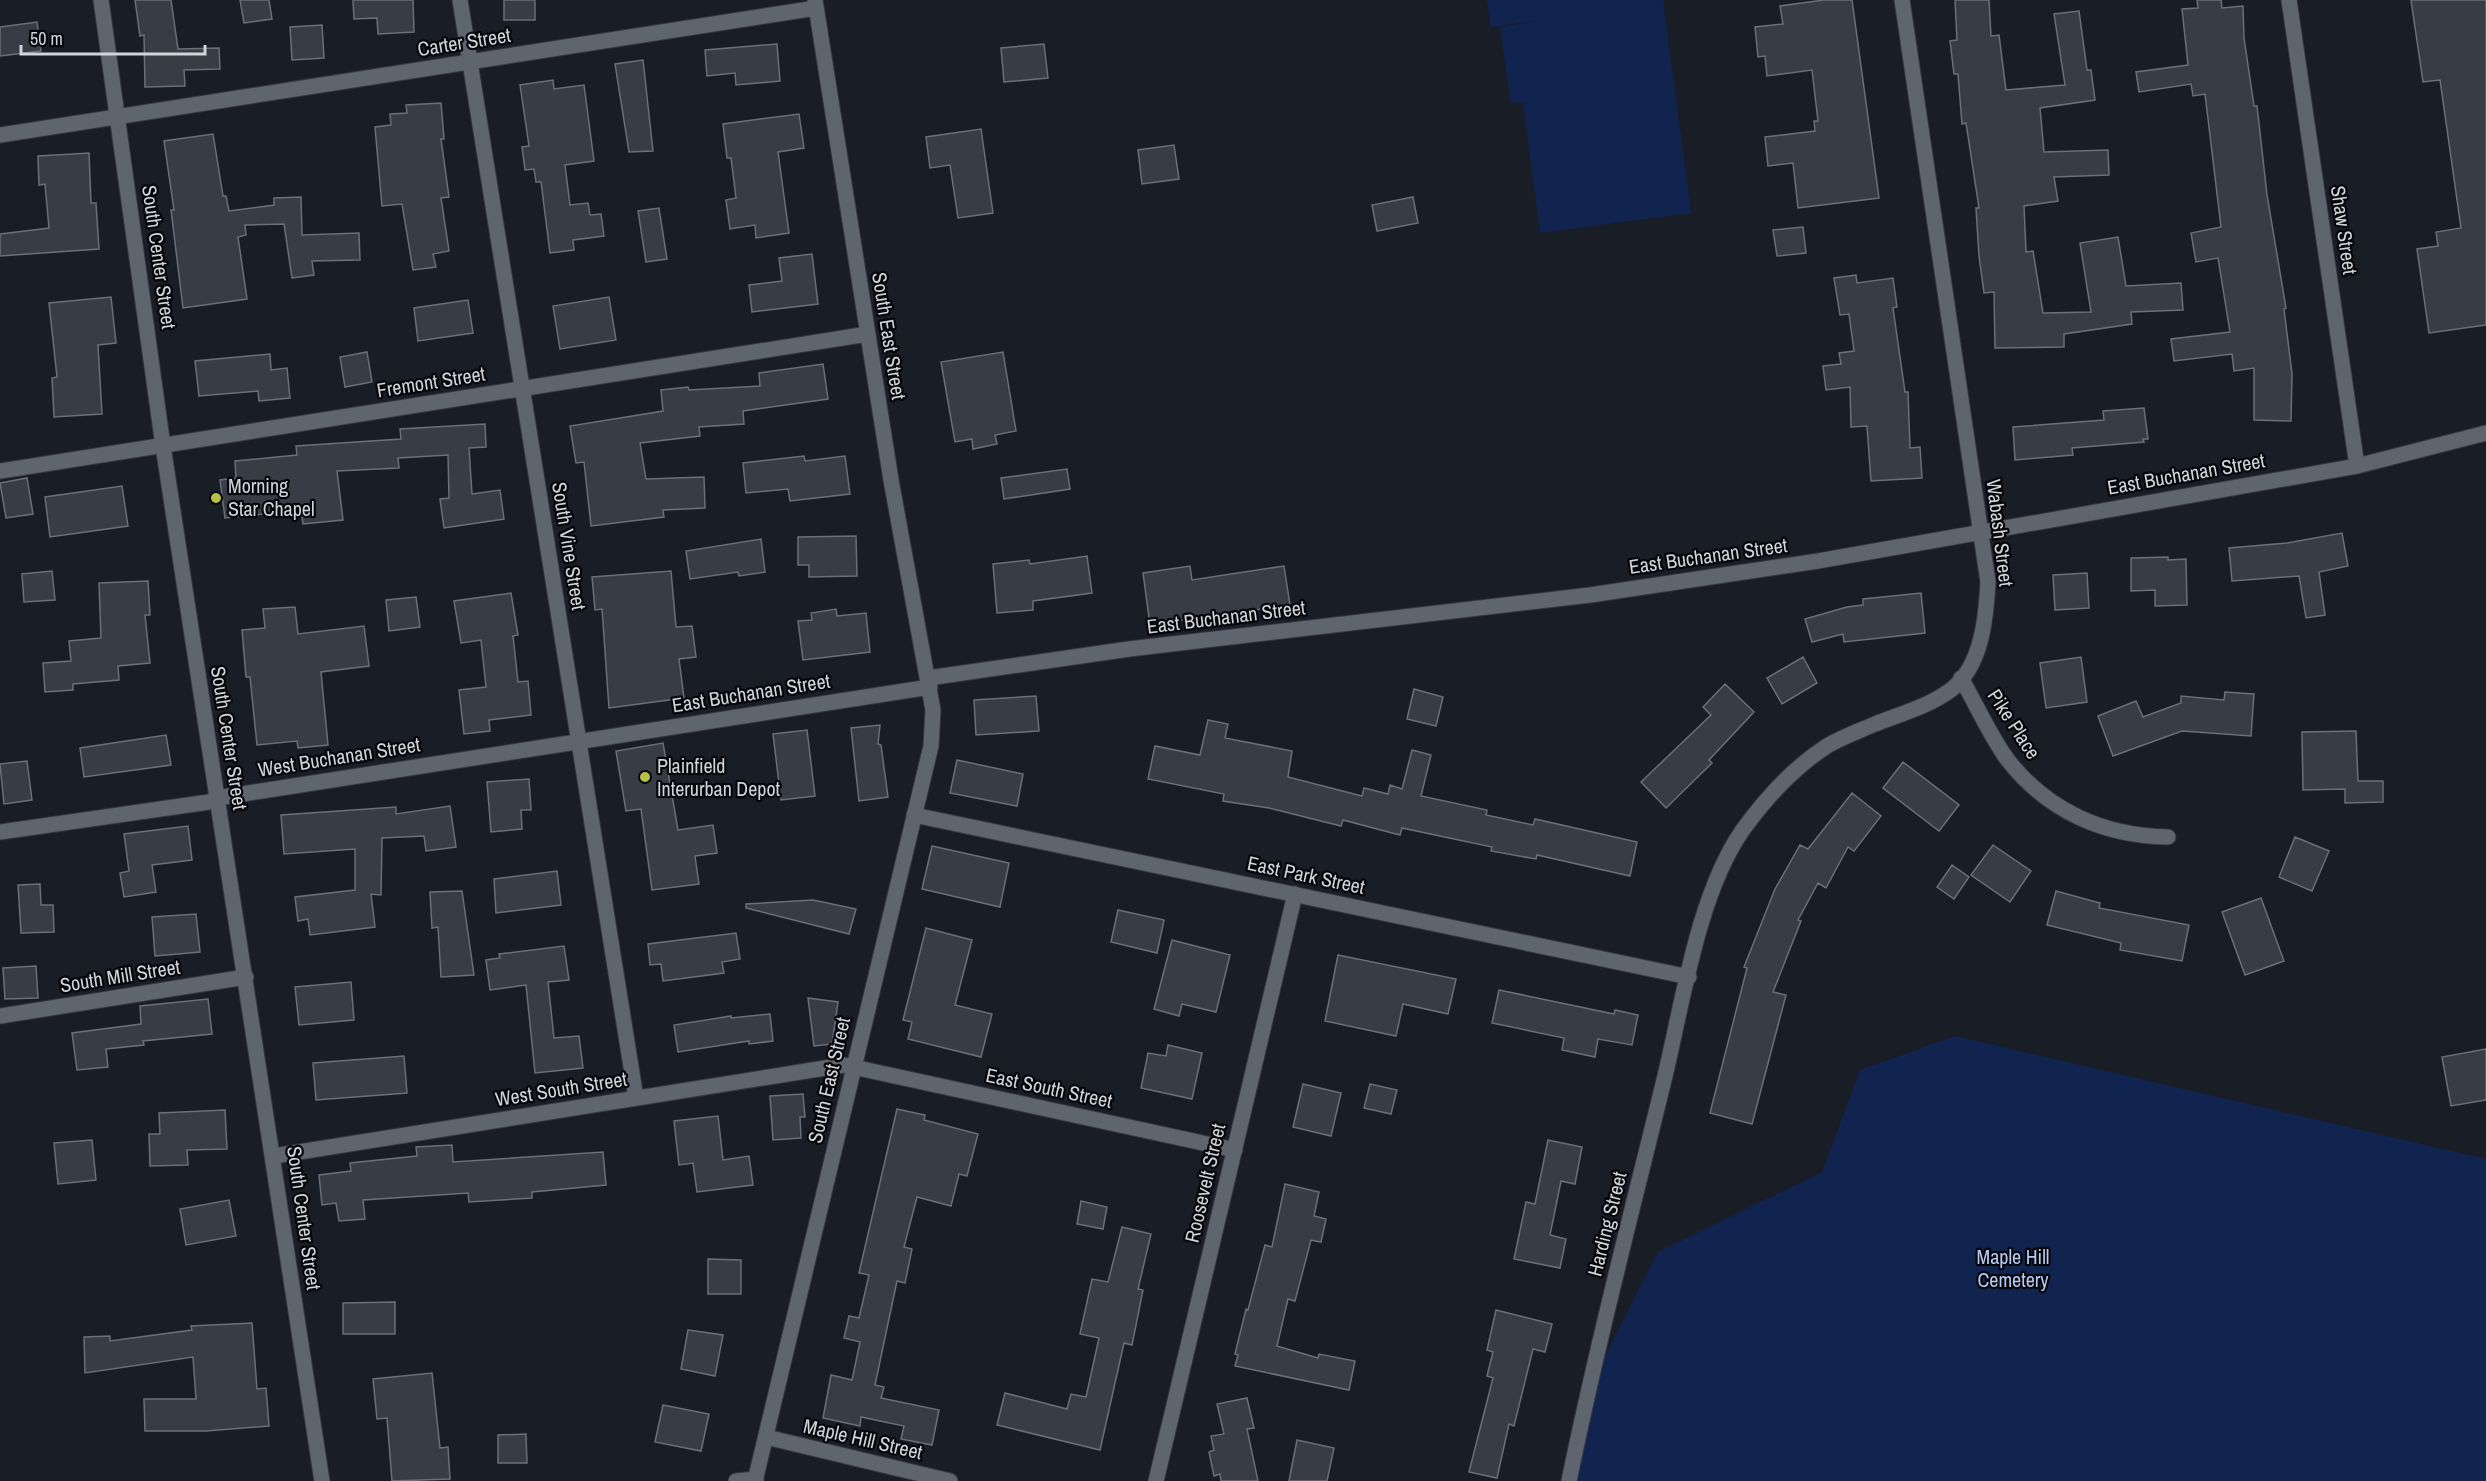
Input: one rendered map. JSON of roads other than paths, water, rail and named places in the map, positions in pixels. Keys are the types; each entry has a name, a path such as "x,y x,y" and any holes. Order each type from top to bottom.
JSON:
{"street":[{"name":"South Center Street","path":"101,0 163,446 274,1156 322,1481"},
{"name":"South Vine Street","path":"460,0 636,1098"},
{"name":"Wabash Street","path":"1689,977 1717,878 1741,834 1767,799 1797,769 1828,746 1930,701 1952,688 1961,678 1981,641 1987,610 1988,582 1902,0"},
{"name":"Shaw Street","path":"2289,0 2357,466"},
{"name":"Carter Street","path":"0,135 118,115 470,63 815,4"},
{"name":"South East Street","path":"756,1480 931,746 933,710 893,491 815,4"},
{"name":"Fremont Street","path":"0,471 868,334"},
{"name":"East Buchanan Street","path":"579,740 1129,649 1590,595 1980,534 2169,497 2357,466 2486,433"},
{"name":"Pike Place","path":"1961,678 2007,758 2052,802 2079,818 2109,830 2136,837 2168,837"},
{"name":"West Buchanan Street","path":"0,832 209,802 218,798 579,740"},
{"name":"East Park Street","path":"914,814 1689,977"},
{"name":"Roosevelt Street","path":"1156,1481 1295,894"},
{"name":"South Mill Street","path":"0,1016 246,977"},
{"name":"Harding Street","path":"1569,1481 1588,1390 1689,977"},
{"name":"West South Street","path":"274,1156 844,1065 854,1067"},
{"name":"East South Street","path":"854,1067 1234,1150"},
{"name":"Maple Hill Street","path":"766,1437 950,1481"},
{"path":"736,1481 756,1480"}],"place":[{"name":"Morning Star Chapel","path":"216,498"},
{"name":"Plainfield Interurban Depot","path":"645,777"}],"park label":[{"name":"Maple Hill Cemetery","path":"2013,1268"}]}
